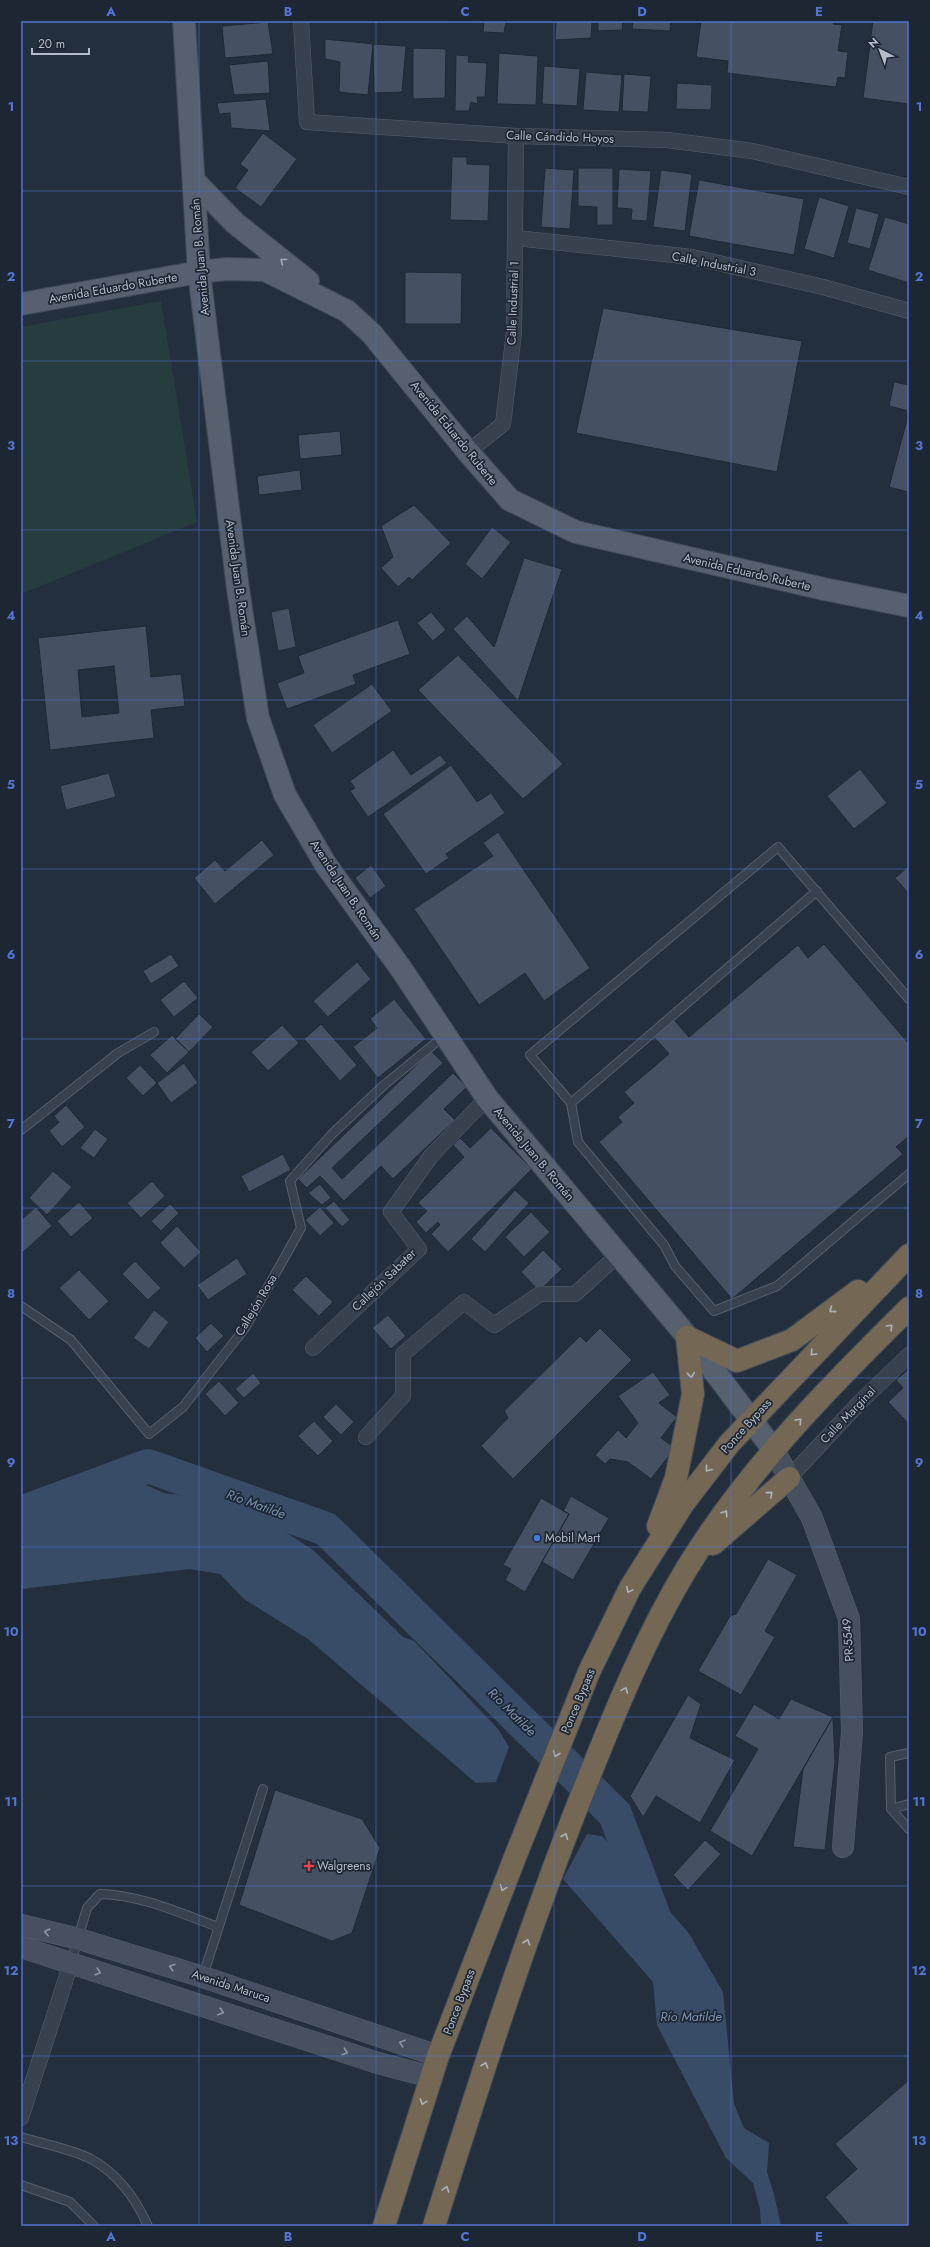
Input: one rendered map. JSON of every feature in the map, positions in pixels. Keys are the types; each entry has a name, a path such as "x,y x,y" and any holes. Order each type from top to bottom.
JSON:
{"highway":[{"path":"687,1337 737,1361 741,1360 792,1340 909,1254"},
{"name":"Ponce Bypass","path":"384,2226 438,2056 517,1852 576,1704 610,1630 642,1568 657,1543 707,1471 751,1418 909,1254"},
{"path":"434,2226 481,2077 550,1872 610,1726 652,1630 688,1566 734,1499 773,1449 909,1308"},
{"path":"642,1568 676,1478 693,1394 687,1337"},
{"path":"688,1566 789,1478"}],"main road":[{"name":"Avenida Juan B. Román","path":"184,21 199,272 238,589 258,718 285,795 326,865 402,970 488,1098 687,1337 751,1418 773,1449"},
{"path":"194,181 235,223 347,311"},
{"name":"Avenida Eduardo Ruberte","path":"21,304 199,272 227,269 265,270 347,311 372,334 393,357 468,452 510,500 576,532 824,589 909,606"}],"street":[{"name":"Calle Cándido Hoyos","path":"301,21 307,122 516,136 667,140 752,151 909,187"},
{"name":"Calle Industrial 1","path":"468,452 503,424 514,332 516,136"},
{"name":"Calle Industrial 3","path":"516,238 692,257 823,287 909,311"},
{"name":"Callejón Sabater","path":"313,1348 419,1249 391,1212 431,1156 488,1098"},
{"path":"366,1437 403,1396 402,1354 464,1302 494,1325 540,1294 575,1294 618,1255"},
{"name":"Calle Marginal","path":"789,1478 860,1402 909,1355"},
{"name":"PR-5549","path":"773,1449 812,1518 849,1619 852,1732 843,1847"},
{"name":"Avenida Maruca","path":"21,1926 78,1939 203,1977 438,2056"},
{"path":"21,1947 378,2063 431,2077"},
{"path":"21,2118 71,1963"}],"lane":[{"path":"909,999 778,847 530,1055 572,1103 578,1142 664,1245 675,1266 714,1311 777,1286 909,1174"},
{"path":"572,1103 817,891"},
{"path":"21,1130 118,1054 154,1032"},
{"name":"Callejón Rosa","path":"21,1306 71,1340 149,1434 183,1407 245,1328 301,1228 290,1182 332,1134 384,1085 445,1034"},
{"path":"909,1753 890,1757 891,1809 909,1829"},
{"path":"203,1977 263,1789"},
{"path":"891,1809 909,1804"},
{"path":"71,1963 87,1908 100,1894 120,1895 169,1908 218,1927"},
{"path":"21,2137 91,2159 107,2170 126,2189 138,2205 148,2226"},
{"path":"21,2185 70,2202 94,2226"}],"green space":[{"path":"161,301 197,522 21,594 21,327"}],"water":[{"path":"139,1482 164,1493 240,1503 313,1550 403,1637 414,1641 498,1729 509,1747 496,1782 476,1783 308,1639 244,1599 220,1574 190,1569 21,1589 21,1522 87,1490"},
{"name":"Río Matilde","path":"587,1834 602,1836 688,1932 723,1992 734,2104 744,2128 769,2143 767,2172 774,2194 781,2226 761,2226 760,2209 753,2183 726,2158 657,2025 653,1982 563,1879"}],"building":[{"path":"440,21 465,21 465,23"},
{"path":"484,21 506,21 504,33 483,32"},
{"path":"556,21 592,21 591,38 555,40"},
{"path":"598,21 623,21 622,30 598,31"},
{"path":"633,21 671,21 670,31 632,29"},
{"path":"701,21 834,21 833,24 842,25 838,51 848,52 845,78 838,77 836,87 727,73 728,61 696,57"},
{"path":"873,21 909,21 909,104 863,98"},
{"path":"268,22 273,54 225,58 222,26"},
{"path":"325,39 373,44 368,95 339,92 340,62 325,59"},
{"path":"373,44 406,46 402,92 374,93"},
{"path":"413,48 446,49 445,98 413,99"},
{"path":"499,53 538,56 536,105 497,104"},
{"path":"456,55 469,56 468,62 487,63 485,97 477,97 478,104 471,102 469,111 455,111"},
{"path":"268,61 270,93 234,95 229,65"},
{"path":"544,66 580,69 577,106 542,104"},
{"path":"586,72 622,75 619,112 583,110"},
{"path":"624,74 651,76 648,112 622,111"},
{"path":"677,83 712,85 711,110 676,109"},
{"path":"266,99 270,131 231,128 230,113 219,114 217,103"},
{"path":"263,133 297,159 261,207 235,188 248,170 240,164"},
{"path":"452,157 467,157 467,164 490,165 488,221 450,220"},
{"path":"545,168 574,170 570,229 541,227"},
{"path":"578,168 613,168 613,225 597,225 597,207 578,206"},
{"path":"619,169 651,171 647,221 631,220 632,209 617,208"},
{"path":"661,170 692,174 685,231 653,227"},
{"path":"699,180 804,199 794,255 689,236"},
{"path":"819,197 849,206 834,258 804,249"},
{"path":"856,208 879,214 870,249 847,243"},
{"path":"885,217 909,224 909,283 868,270"},
{"path":"405,272 462,273 461,324 405,324"},
{"path":"603,308 802,341 777,472 576,433"},
{"path":"894,382 909,385 909,411 889,406"},
{"path":"909,416 909,492 889,487"},
{"path":"340,431 342,455 300,459 298,435"},
{"path":"300,470 302,490 259,495 257,476"},
{"path":"414,505 451,543 412,580 409,577 398,587 381,568 393,557 381,526"},
{"path":"492,527 511,542 482,579 465,564"},
{"path":"524,558 562,569 518,701 453,629 467,616 494,647"},
{"path":"289,608 296,647 278,651 271,612"},
{"path":"431,612 446,630 433,641 417,623"},
{"path":"398,620 410,654 353,675 356,684 287,709 277,683 304,673 298,656"},
{"path":"146,626 151,677 181,674 185,706 151,710 154,738 50,750 38,638","holes":["114,666 119,713 82,717 78,670"]},
{"path":"458,655 563,764 523,799 418,690"},
{"path":"372,684 392,711 332,753 313,725"},
{"path":"393,750 411,775 440,755 447,763 368,817 350,791 355,788 350,781"},
{"path":"451,765 477,802 491,793 505,813 446,854 449,858 426,874 383,814"},
{"path":"860,769 887,803 854,829 827,796"},
{"path":"109,773 116,797 66,810 60,786"},
{"path":"498,832 590,968 544,1001 525,973 479,1005 414,909 493,856 483,843"},
{"path":"262,840 274,855 215,904 194,878 215,860 225,871"},
{"path":"371,865 386,886 370,898 355,878"},
{"path":"909,866 909,894 895,878"},
{"path":"824,944 909,1044 909,1136 896,1147 903,1154 732,1299 599,1142 622,1122 618,1117 634,1103 624,1092 669,1054 654,1037 674,1020 689,1037 798,945 808,958"},
{"path":"171,954 179,966 151,984 143,971"},
{"path":"357,962 371,979 328,1017 313,1001"},
{"path":"184,981 198,998 174,1017 160,1000"},
{"path":"394,999 426,1039 378,1078 353,1047 377,1028 370,1019"},
{"path":"199,1014 213,1027 189,1052 175,1039"},
{"path":"321,1024 357,1065 340,1081 304,1039"},
{"path":"282,1025 299,1043 268,1071 251,1052"},
{"path":"172,1035 189,1052 167,1073 150,1055"},
{"path":"431,1051 443,1063 332,1168 342,1179 453,1073 467,1087 444,1109 455,1120 393,1179 381,1166 344,1201 320,1176 307,1188 298,1179"},
{"path":"184,1063 198,1083 171,1103 157,1083"},
{"path":"140,1065 157,1083 143,1096 126,1078"},
{"path":"66,1105 85,1127 62,1147 49,1131 59,1122 54,1116"},
{"path":"491,1128 532,1169 448,1252 431,1234 440,1225 438,1222 426,1233 416,1222 427,1211 418,1203 464,1157 453,1145 460,1138 470,1148"},
{"path":"95,1129 108,1139 94,1158 80,1148"},
{"path":"283,1154 291,1170 249,1192 241,1176"},
{"path":"53,1171 72,1187 47,1215 29,1198"},
{"path":"152,1181 165,1196 141,1218 127,1203"},
{"path":"320,1184 331,1198 322,1205 308,1193"},
{"path":"515,1190 529,1203 485,1252 471,1239"},
{"path":"334,1201 350,1220 342,1227 325,1208"},
{"path":"79,1202 93,1218 71,1237 57,1221"},
{"path":"170,1204 179,1213 161,1231 151,1221"},
{"path":"36,1207 52,1226 21,1254 21,1220"},
{"path":"320,1207 334,1223 320,1236 305,1220"},
{"path":"531,1212 550,1232 524,1257 505,1237"},
{"path":"177,1226 201,1252 184,1268 160,1243"},
{"path":"543,1250 562,1269 539,1291 521,1272"},
{"path":"237,1258 247,1274 208,1300 197,1285"},
{"path":"135,1261 161,1288 148,1300 122,1274"},
{"path":"79,1270 109,1301 89,1320 59,1288"},
{"path":"306,1276 333,1302 319,1316 292,1290"},
{"path":"154,1310 169,1322 149,1349 133,1338"},
{"path":"388,1315 406,1336 391,1349 372,1328"},
{"path":"211,1323 224,1336 207,1352 195,1338"},
{"path":"600,1328 632,1360 513,1479 481,1446 508,1418 504,1411 580,1336 586,1342"},
{"path":"909,1369 909,1424 888,1402 903,1388 896,1380"},
{"path":"653,1372 670,1395 659,1403 677,1417 661,1438 675,1448 651,1479 628,1462 610,1459 605,1464 595,1455 618,1430 626,1438 638,1423 618,1396"},
{"path":"253,1373 261,1383 244,1398 235,1389"},
{"path":"219,1381 239,1403 225,1416 205,1394"},
{"path":"336,1404 354,1422 341,1435 323,1417"},
{"path":"314,1421 333,1441 318,1456 298,1436"},
{"path":"571,1496 609,1518 573,1580 542,1562 569,1514 563,1511"},
{"name":"Mobil Mart","path":"541,1498 569,1514 525,1592 505,1580 511,1569 503,1565"},
{"path":"768,1559 797,1575 765,1631 775,1637 741,1695 698,1671 730,1616 736,1614"},
{"path":"688,1695 701,1704 690,1738 735,1760 700,1823 656,1796 643,1817 630,1796"},
{"path":"791,1699 833,1717 752,1856 710,1831 758,1749 735,1736 754,1704 779,1719"},
{"path":"833,1717 835,1762 825,1850 793,1847 803,1769"},
{"path":"275,1790 362,1819 380,1848 352,1933 332,1941 239,1905"},
{"path":"705,1840 721,1854 688,1890 673,1875"},
{"path":"909,2080 909,2226 850,2226 825,2197 857,2169 835,2144"}],"waterway":[{"name":"Río Matilde","path":"21,1513 148,1466 326,1529 615,1814 656,1922"}],"place":[{"name":"Mobil Mart","path":"537,1538"},
{"name":"Walgreens","path":"309,1866"}]}
